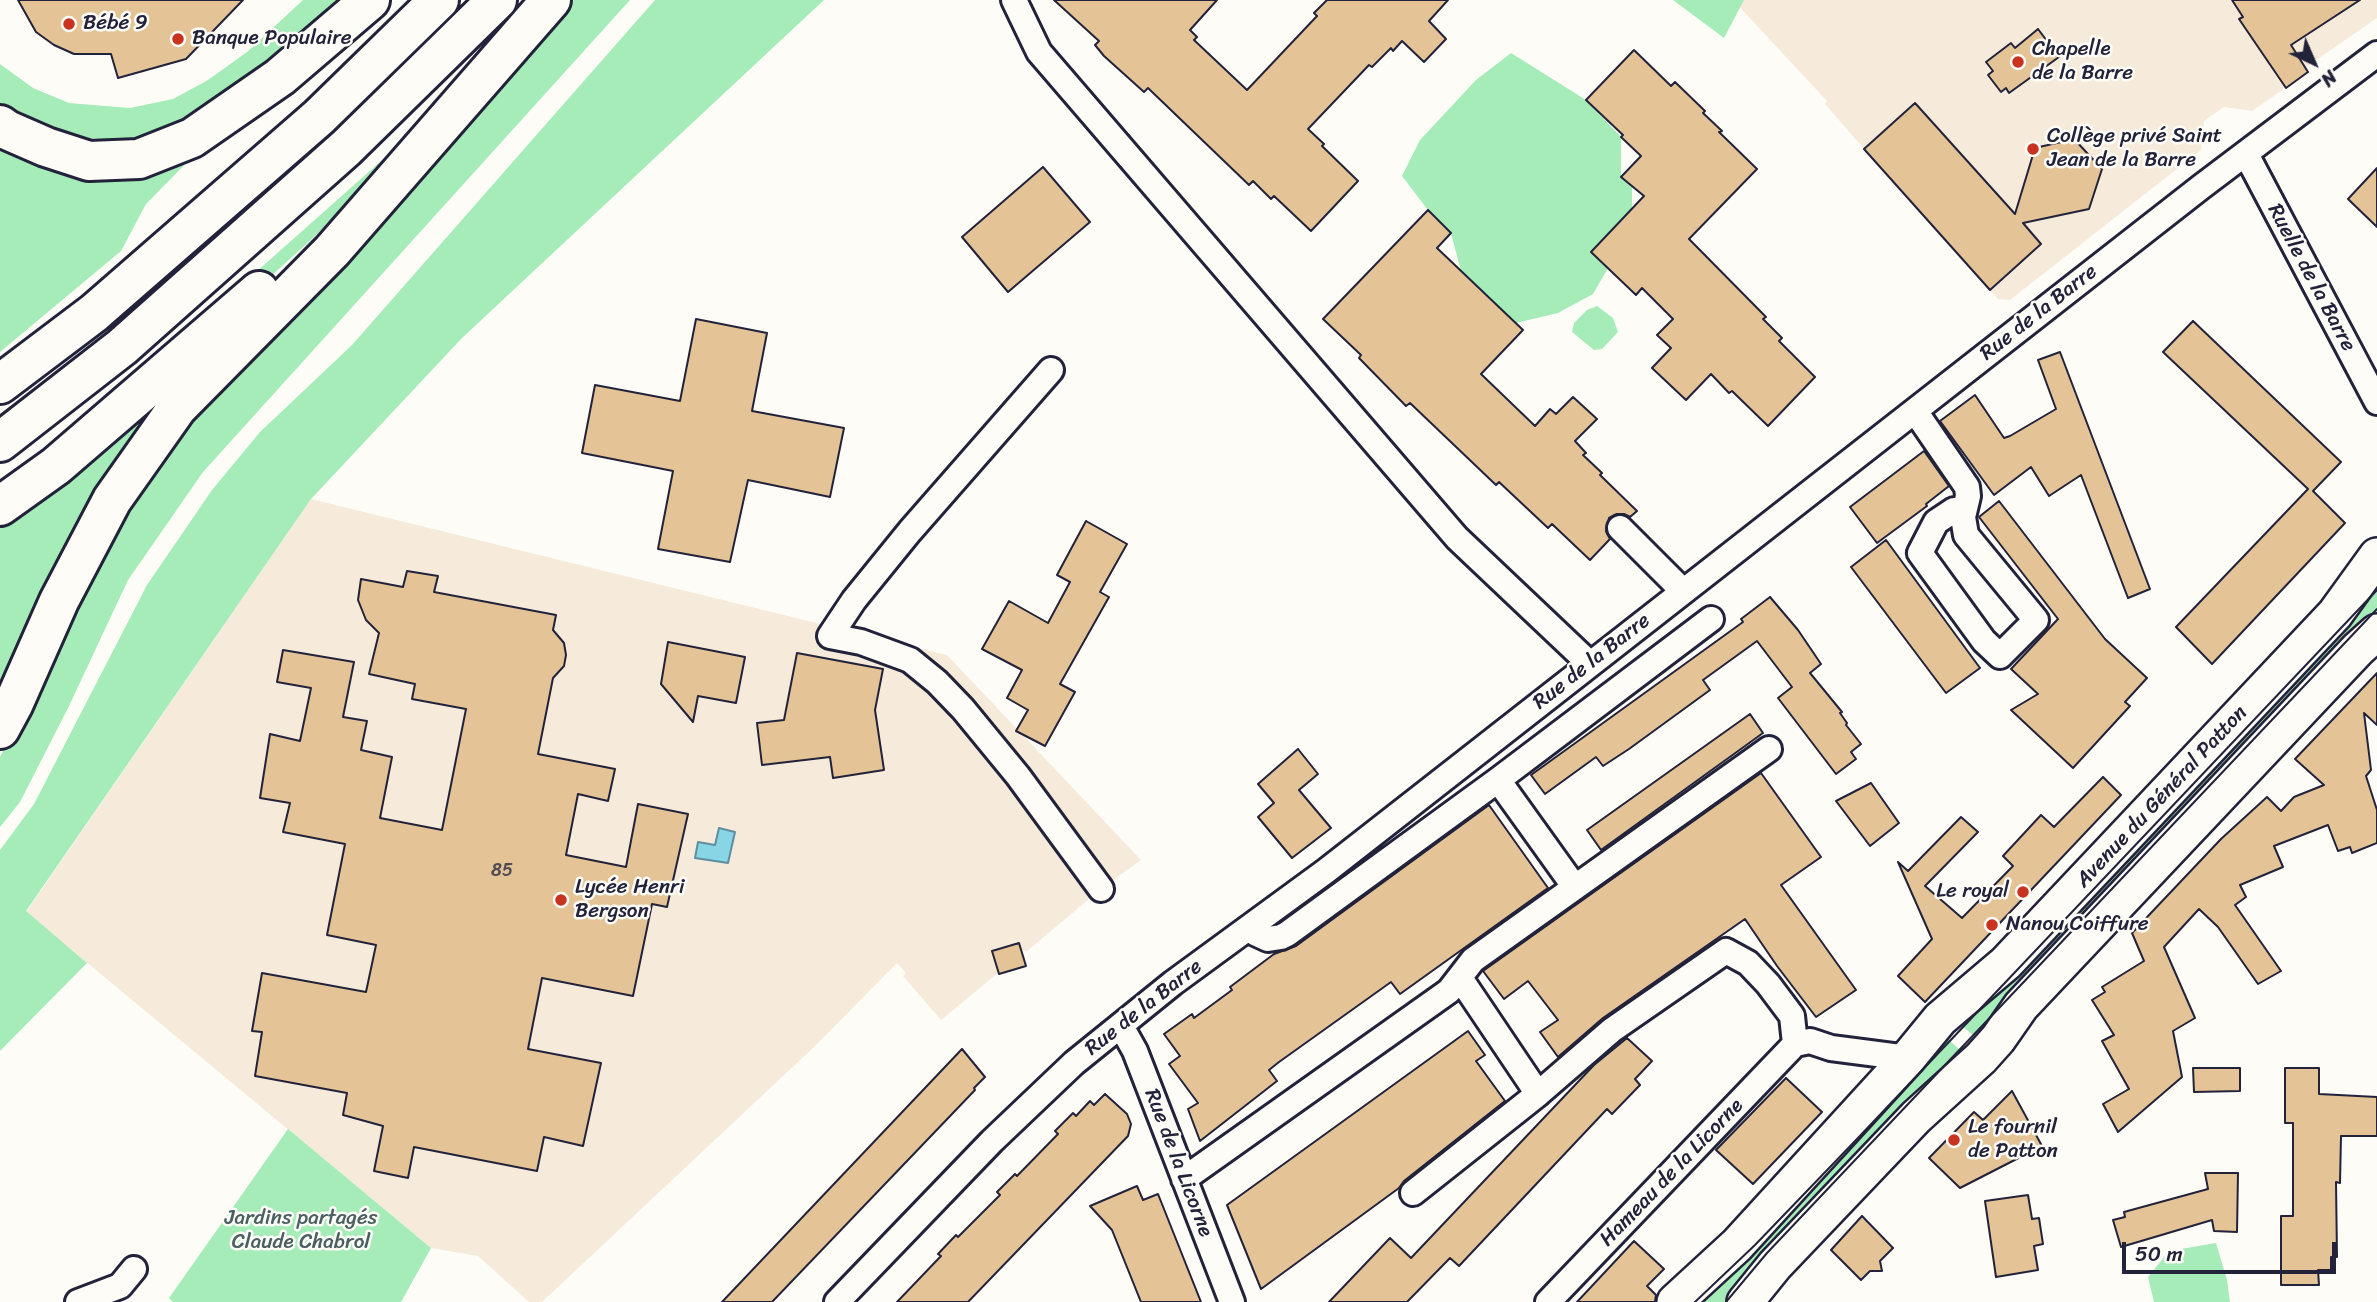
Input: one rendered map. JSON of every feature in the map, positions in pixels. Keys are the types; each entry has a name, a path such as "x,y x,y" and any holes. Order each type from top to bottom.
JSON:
{"highway":[{"path":"0,125 46,147 89,161 139,159 192,138 280,77 370,0"},
{"path":"0,384 94,313 319,117 439,0"},
{"path":"0,442 122,347 275,212 346,148 497,0"},
{"path":"0,729 59,601 112,500 146,449 177,408 332,251 551,0"},
{"path":"0,506 56,466 404,166"}],"street":[{"path":"1014,0 1039,52 1457,538 1590,664"},
{"name":"Rue de la Barre","path":"837,1302 1041,1092 1173,983 1250,928 2014,332 2377,54"},
{"name":"Ruelle de la Barre","path":"2246,154 2377,402"},
{"path":"1051,370 910,531 854,600 830,636 861,642 910,660 937,682 1018,776 1101,889"},
{"path":"1915,411 1968,487 1963,527 1966,535 2036,620 2000,656 1984,640 1920,553 1936,522 1954,510 1964,510"},
{"path":"1620,528 1683,591"},
{"name":"Avenue du Général Patton","path":"1675,1302 1737,1245 1908,1058 1940,1018 2006,962 2325,624 2377,556"},
{"path":"1250,928 1268,939 1287,934 1498,780 1711,619"},
{"name":"Avenue du Général Patton","path":"1745,1302 1775,1265 1916,1117 1982,1058 2021,1006 2348,659 2377,632"},
{"path":"1184,1179 1449,991 1473,960 1769,749"},
{"path":"1498,780 1574,886"},
{"path":"1413,1193 1538,1094 1612,1030 1726,951 1748,963 1776,994 1792,1016 1795,1044 1810,1041 1831,1048 1908,1058"},
{"path":"1460,978 1538,1094"},
{"name":"Rue de la Licorne","path":"1121,1026 1135,1051 1232,1302"},
{"name":"Hameau de la Licorne","path":"1548,1302 1795,1044"},
{"path":"78,1302 120,1286 134,1269"}],"shaded area":[{"name":"Collège privé Saint Jean de la Barre","path":"1733,0 2377,0 2377,18 2306,67 2308,72 2252,111 2224,107 2204,121 2201,150 2010,300 1998,299 1825,104 1827,101"},
{"name":"Lycée Henri Bergson","path":"311,499 947,655 1141,860 1101,889 1027,951 1022,950 1026,966 998,973 941,1020 903,976 906,973 897,963 814,1047 542,1302 529,1302 478,1256 431,1248 26,912"}],"green space":[{"path":"303,0 346,0 245,84 188,122 126,142 50,134 0,103 0,64 33,88 69,103 130,108 173,99 208,80 247,52"},
{"path":"574,0 630,0 203,472 128,580 20,802 0,827 0,757 45,667 85,575 189,417 346,260 464,130"},
{"path":"655,0 824,0 462,338 311,499 26,911 87,963 0,1051 0,850 34,804 147,585 212,490 260,432 352,345"},
{"path":"1673,0 1744,0 1724,38"},
{"path":"1511,53 1586,100 1621,137 1621,177 1632,186 1632,209 1591,252 1608,268 1593,294 1558,313 1516,323 1461,271 1451,233 1428,210 1402,176 1420,140 1476,80"},
{"path":"0,136 9,142 202,147 146,204 121,251 0,352"},
{"path":"393,155 312,239 211,330 0,484 147,369 381,161"},
{"path":"1597,306 1613,318 1618,332 1602,349 1594,350 1572,332 1574,323 1587,310"},
{"path":"227,339 0,712 0,521"},
{"path":"2377,580 2377,618 1978,1040 1958,1022"},
{"path":"1945,1036 1964,1054 1733,1302 1685,1302"},
{"name":"Jardins partagés Claude Chabrol","path":"288,1129 431,1248 401,1302 173,1302 169,1298"},
{"path":"2216,1243 2227,1280 2230,1302 2154,1302 2148,1277 2169,1251"}],"water":[{"path":"719,828 735,832 728,863 695,858 698,842 715,845"}],"building":[{"path":"18,0 243,0 186,59 118,78 111,54 74,54 54,45 36,32"},
{"path":"1054,0 1217,0 1190,30 1197,37 1194,40 1247,90 1317,16 1314,13 1327,0 1448,0 1429,21 1446,39 1424,62 1402,41 1372,67 1369,65 1308,129 1358,181 1311,231 1274,196 1271,199 1253,181 1249,185 1148,88 1144,92 1104,56 1095,45 1099,41"},
{"path":"2232,0 2360,0 2291,45 2308,72 2286,88 2239,19 2243,17"},
{"name":"Chapelle de la Barre","path":"2038,29 2059,57 2009,93 2006,88 2001,92 1988,75 1993,71 1986,62 2011,43 2015,48"},
{"path":"1634,50 1671,86 1675,82 1705,111 1703,113 1722,131 1719,132 1757,169 1689,239 1766,317 1763,319 1782,338 1779,341 1815,377 1768,426 1711,374 1686,400 1652,368 1671,348 1657,335 1673,319 1642,288 1636,295 1591,252 1644,196 1621,177 1641,156 1586,100"},
{"path":"1915,103 2015,214 2035,148 2074,139 2102,169 2089,209 2023,223 2041,244 1990,290 1864,149"},
{"path":"1043,167 1090,222 1008,292 962,237"},
{"path":"2377,168 2377,227 2348,199"},
{"path":"1428,210 1451,233 1437,248 1523,330 1481,374 1535,426 1550,409 1556,414 1573,397 1597,419 1575,441 1586,453 1583,455 1602,473 1600,475 1637,511 1630,517 1617,514 1609,518 1606,531 1610,539 1590,560 1552,524 1548,528 1499,482 1496,485 1410,403 1406,406 1359,358 1361,355 1323,319"},
{"path":"696,319 767,333 752,411 844,428 830,497 748,480 730,562 658,549 673,471 582,453 595,385 680,401"},
{"path":"2193,321 2341,462 2313,491 2345,523 2212,664 2176,627 2308,489 2163,352"},
{"path":"2060,352 2150,589 2128,598 2081,475 2049,496 2031,467 1994,495 1940,421 1975,395 2004,438 2010,436 2056,409 2038,360"},
{"path":"1924,451 1949,486 1877,543 1850,507"},
{"path":"1999,501 2105,639 2147,678 2125,702 2130,706 2073,768 2011,710 2038,694 2011,669 2058,619 1979,517"},
{"path":"1086,521 1127,544 1100,592 1109,597 1060,684 1075,692 1045,746 1016,731 1028,710 1007,698 1022,670 982,649 1009,601 1048,623 1070,582 1057,575"},
{"path":"1886,540 1980,668 1946,693 1851,567"},
{"path":"407,571 438,576 434,592 556,615 553,630 564,643 566,655 564,666 553,678 538,754 615,769 608,801 578,794 566,855 626,867 638,804 688,814 667,907 652,904 633,996 542,978 528,1049 601,1063 583,1146 544,1137 537,1171 414,1147 408,1178 374,1171 383,1126 343,1115 347,1093 255,1076 262,1032 252,1031 262,973 366,992 376,945 327,935 345,844 283,832 290,803 260,798 270,734 300,741 311,688 277,682 283,650 354,662 343,717 367,721 361,750 392,757 380,818 442,830 466,709 412,699 415,684 369,674 379,633 366,620 358,600 361,579 403,587"},
{"path":"1770,597 1798,630 1821,664 1810,673 1842,712 1840,713 1846,725 1861,744 1851,752 1856,759 1836,774 1778,698 1792,687 1757,641 1703,680 1710,690 1629,749 1603,766 1596,757 1545,794 1531,775 1743,622 1741,619"},
{"path":"668,642 745,657 736,703 698,696 693,722 661,684"},
{"path":"797,653 883,669 875,710 884,770 833,778 830,757 762,765 757,723 784,720"},
{"path":"2377,673 2377,725 2364,713 2371,770 2366,776 2377,810 2377,843 2352,853 2350,847 2338,851 2328,825 2274,846 2283,867 2240,885 2246,897 2235,905 2281,971 2258,984 2218,927 2199,909 2164,947 2195,1018 2173,1031 2182,1077 2118,1132 2103,1104 2129,1089 2102,1041 2114,1035 2092,1000 2105,992 2102,987 2144,961 2132,933 2221,839 2267,797 2281,811 2294,797 2324,785 2295,759"},
{"path":"1750,714 1763,733 1601,850 1587,830"},
{"path":"1298,749 1318,774 1299,790 1331,828 1292,858 1258,817 1274,803 1258,784"},
{"path":"1761,773 1821,857 1781,885 1856,990 1816,1017 1745,919 1603,1018 1558,1057 1540,1032 1558,1020 1528,981 1504,999 1483,971"},
{"path":"2103,777 2121,795 1925,1002 1898,976 1932,939 1898,862 1908,871 1961,817 1978,832 1925,886 1962,918 2013,866 2003,856 2041,815 2054,827"},
{"path":"1871,783 1899,823 1870,846 1836,801"},
{"path":"1489,805 1548,888 1400,994 1391,982 1279,1062 1269,1070 1277,1081 1200,1141 1188,1109 1198,1103 1169,1064 1180,1056 1164,1034 1192,1014 1194,1018 1274,954 1296,946"},
{"path":"1019,943 1026,966 999,974 992,951"},
{"path":"1468,1031 1485,1055 1476,1061 1505,1101 1404,1181 1399,1188 1261,1289 1227,1205"},
{"path":"1627,1038 1652,1061 1635,1079 1640,1085 1612,1114 1607,1109 1459,1266 1450,1258 1407,1302 1329,1302 1390,1238 1411,1258 1594,1065"},
{"path":"962,1049 985,1077 975,1090 772,1302 722,1302"},
{"path":"2193,1068 2240,1068 2240,1091 2194,1092"},
{"path":"2285,1068 2319,1068 2319,1094 2377,1097 2377,1136 2341,1136 2340,1183 2336,1182 2337,1257 2331,1257 2331,1270 2318,1270 2319,1285 2281,1285 2281,1216 2293,1216 2293,1123 2285,1123"},
{"path":"1786,1078 1822,1112 1753,1184 1716,1150"},
{"path":"2012,1091 2042,1146 1960,1188 1929,1158 1974,1112 1983,1120"},
{"path":"1105,1094 1127,1114 1131,1124 1128,1136 968,1302 897,1302 941,1256 938,1254 956,1235 958,1237 1000,1195 997,1192 1015,1174 1017,1176 1058,1134 1055,1131 1073,1113 1076,1116 1090,1101 1094,1105"},
{"path":"2205,1173 2238,1173 2237,1232 2214,1231 2212,1220 2121,1247 2113,1220 2125,1217 2124,1212 2208,1189"},
{"path":"1137,1186 1143,1200 1158,1194 1201,1302 1141,1302 1112,1230 1090,1206"},
{"path":"2028,1195 2032,1219 2039,1218 2043,1244 2034,1246 2038,1270 1996,1277 1985,1201"},
{"path":"1862,1216 1893,1248 1880,1261 1882,1271 1870,1271 1861,1280 1831,1250"},
{"path":"1634,1241 1664,1269 1647,1286 1656,1295 1655,1302 1577,1302"}],"tram line":[{"path":"1695,1302 1755,1245 1857,1139 2377,590"},
{"path":"1726,1302 1767,1253 2377,609"}],"place":[{"name":"Bébé 9","path":"69,24"},
{"name":"Banque Populaire","path":"178,39"},
{"name":"Chapelle de la Barre","path":"2018,62"},
{"name":"Collège privé Saint Jean de la Barre","path":"2033,149"},
{"name":"Le royal","path":"2023,892"},
{"name":"Lycée Henri Bergson","path":"561,900"},
{"name":"Nanou Coiffure","path":"1992,925"},
{"name":"Le fournil de Patton","path":"1954,1140"}]}
